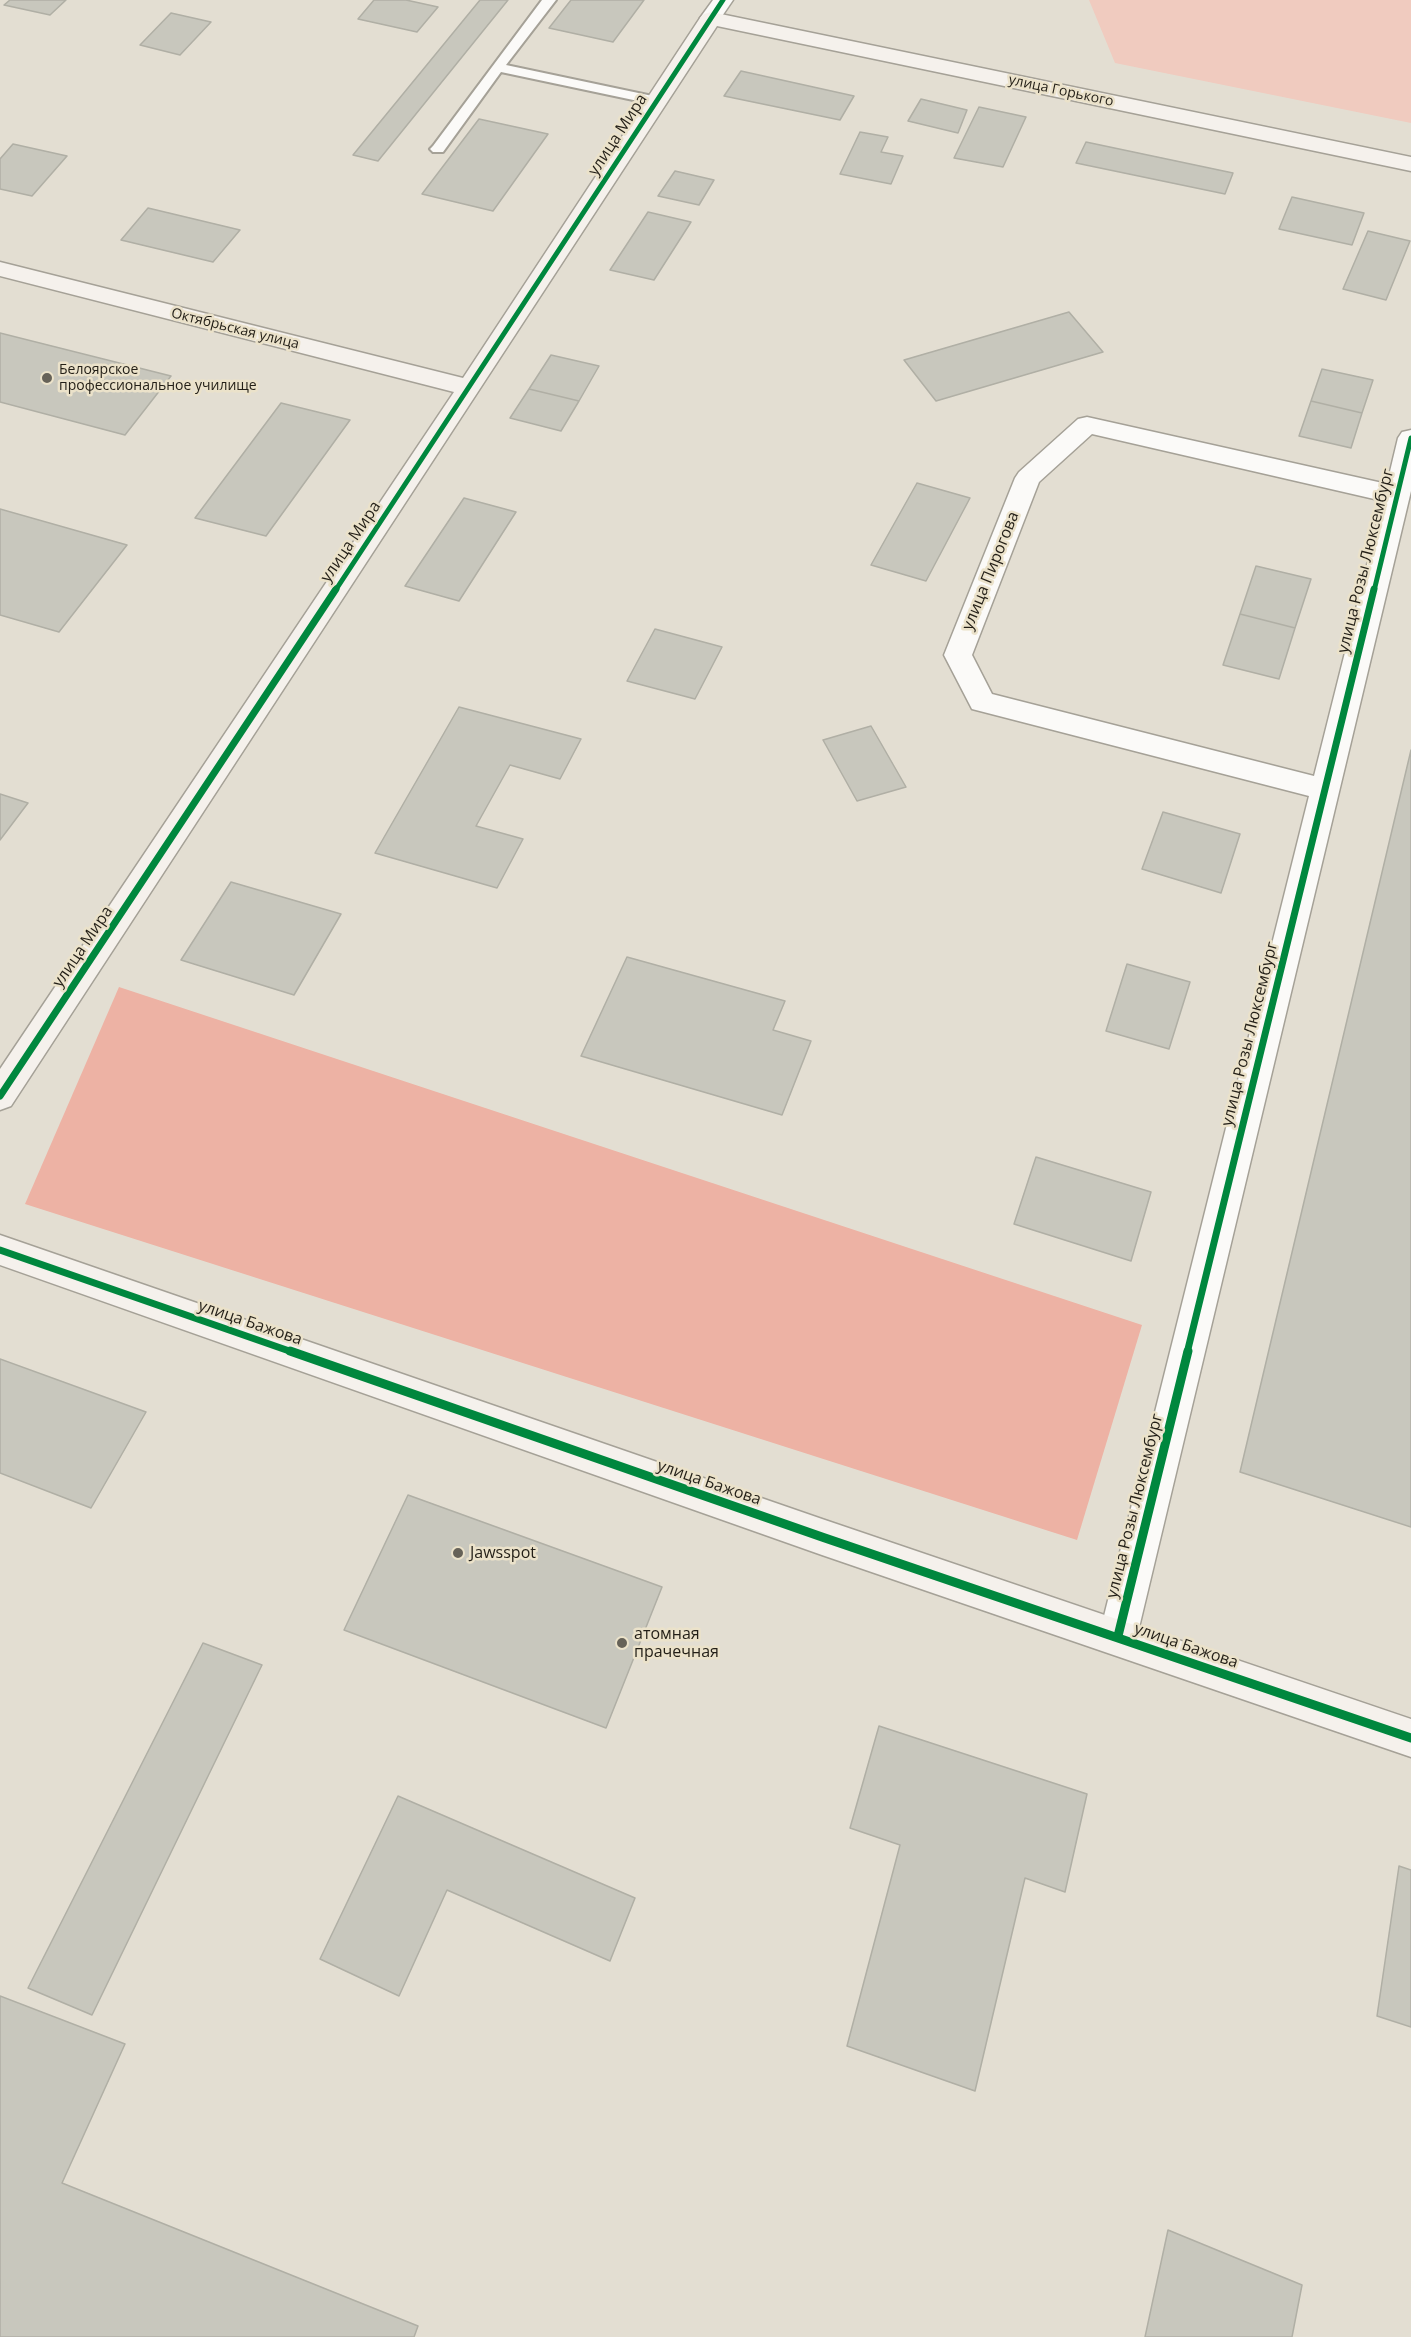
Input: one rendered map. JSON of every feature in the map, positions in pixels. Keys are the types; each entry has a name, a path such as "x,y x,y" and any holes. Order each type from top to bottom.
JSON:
{"street":[{"name":"улица Мира","path":"0,1096 470,388 717,9"},
{"name":"улица Горького","path":"717,9 1411,164"},
{"name":"Октябрьская улица","path":"0,269 470,388"},
{"name":"улица Пирогова","path":"1323,789 982,702 958,655 1028,478 1086,425 1395,495"},
{"name":"улица Розы Люксембург","path":"1118,1636 1323,789 1411,438"},
{"name":"улица Бажова","path":"0,1250 822,1537 1118,1636 1411,1738"}],"lane":[{"path":"438,149 549,0"},
{"path":"497,67 657,101"}],"shaded area":[{"path":"1089,0 1411,0 1411,123 1115,63"},
{"path":"119,987 1142,1325 1077,1540 25,1204"}],"building":[{"path":"10,0 66,0 50,15 4,5"},
{"path":"374,0 406,0 438,7 417,32 358,19"},
{"path":"480,0 508,0 378,161 353,155"},
{"path":"571,0 644,0 613,42 549,28"},
{"path":"171,13 211,22 180,55 140,45"},
{"path":"741,71 854,96 840,120 724,96"},
{"path":"921,99 967,110 958,133 908,121"},
{"path":"979,107 1026,117 1003,167 954,158"},
{"path":"479,119 548,134 493,211 422,194"},
{"path":"860,132 888,137 881,152 903,156 891,184 840,174"},
{"path":"1086,142 1233,173 1225,194 1076,163"},
{"path":"13,144 67,156 32,196 0,189 0,159"},
{"path":"675,171 714,180 699,205 658,196"},
{"path":"1292,197 1364,213 1352,245 1279,229"},
{"path":"148,208 240,230 213,262 121,240"},
{"path":"648,212 691,222 654,280 610,270"},
{"path":"1368,231 1410,241 1386,300 1343,289"},
{"path":"1069,312 1103,352 936,401 904,360"},
{"path":"0,333 171,376 125,435 0,402"},
{"path":"551,355 599,366 579,401 529,389"},
{"path":"1322,369 1373,380 1362,413 1311,401"},
{"path":"529,389 579,401 561,431 510,418"},
{"path":"1311,401 1362,413 1351,448 1299,436"},
{"path":"281,403 350,420 266,536 195,518"},
{"path":"917,483 970,498 926,581 871,565"},
{"path":"464,498 516,512 459,601 405,586"},
{"path":"0,509 127,545 59,632 0,615"},
{"path":"1256,566 1311,579 1295,628 1240,614"},
{"path":"1240,614 1295,628 1279,679 1223,665"},
{"path":"655,629 722,647 695,699 627,681"},
{"path":"459,707 581,739 560,779 510,765 476,826 523,839 497,888 375,853"},
{"path":"871,726 906,787 857,801 823,740"},
{"path":"1411,750 1411,1527 1240,1472"},
{"path":"0,794 28,803 0,840"},
{"path":"1163,812 1240,834 1221,893 1142,869"},
{"path":"231,882 341,914 294,995 181,960"},
{"path":"627,957 785,1001 773,1030 811,1041 782,1115 581,1056"},
{"path":"1127,964 1190,982 1169,1049 1106,1031"},
{"path":"1036,1157 1151,1192 1131,1261 1014,1224"},
{"path":"0,1359 146,1412 91,1508 0,1473"},
{"path":"408,1495 662,1587 606,1728 344,1630"},
{"path":"203,1643 262,1665 92,2015 28,1988"},
{"path":"879,1726 1087,1794 1065,1892 1025,1878 975,2091 847,2046 900,1845 850,1828"},
{"path":"398,1796 635,1898 610,1961 447,1890 399,1996 320,1959"},
{"path":"1399,1866 1411,1870 1411,2027 1377,2016"},
{"path":"0,1996 125,2044 62,2183 418,2326 414,2337 0,2337"},
{"path":"1168,2230 1302,2285 1292,2337 1145,2337"}],"cycle path":[{"path":"0,1096 723,0"},
{"path":"1118,1636 1411,438"},
{"path":"0,1250 822,1537 1411,1738"}],"place":[{"name":"Белоярское профессиональное училище","path":"47,378"},
{"name":"Jawsspot","path":"458,1553"},
{"name":"атомная прачечная","path":"622,1643"}]}
